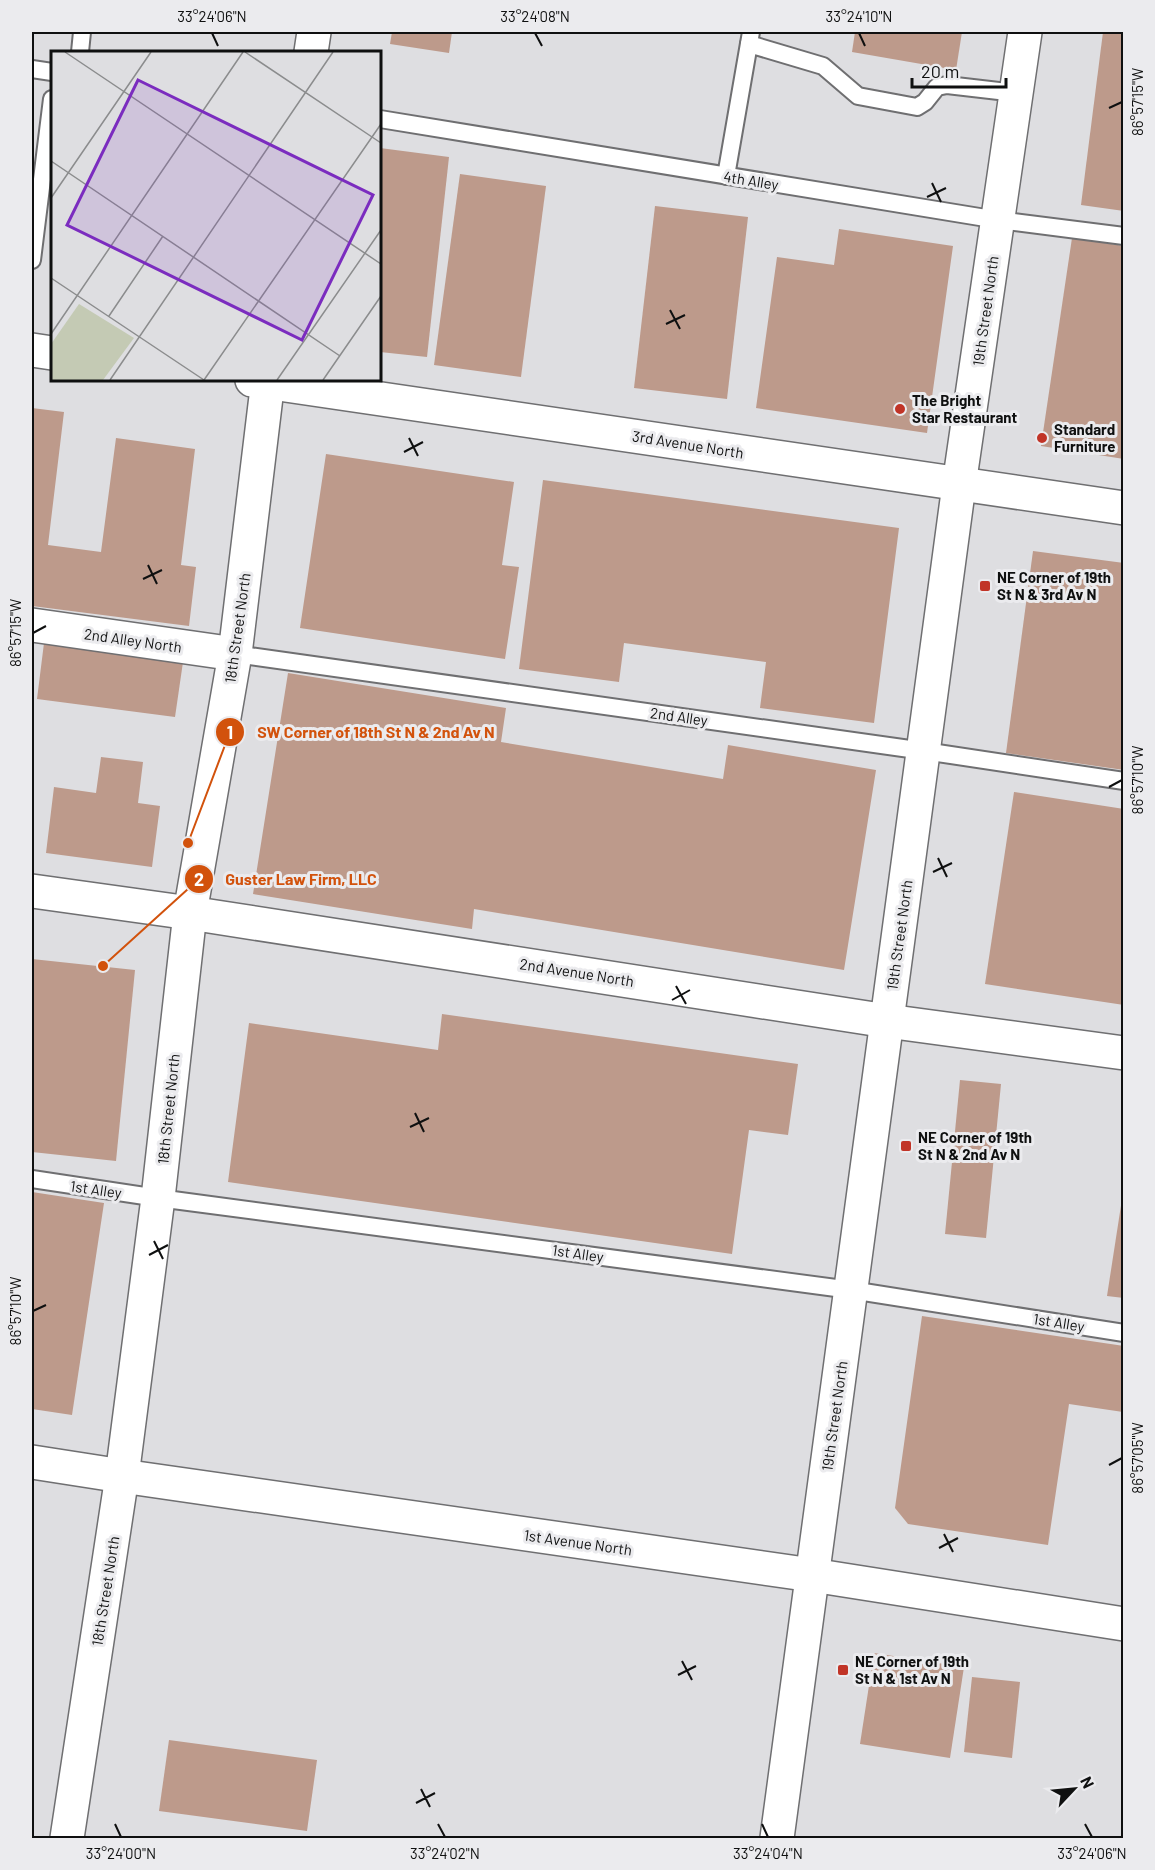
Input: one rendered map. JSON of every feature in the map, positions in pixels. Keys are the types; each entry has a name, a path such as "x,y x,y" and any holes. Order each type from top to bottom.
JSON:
{"street":[{"path":"311,51 314,32"},
{"name":"19th Street North","path":"777,1839 959,485 1025,32"},
{"path":"32,350 51,353"},
{"name":"18th Street North","path":"68,1839 122,1476 158,1198 190,914 235,654 262,381"},
{"name":"3rd Avenue North","path":"269,381 1124,508"},
{"name":"2nd Alley North","path":"32,625 235,654"},
{"name":"2nd Avenue North","path":"32,891 887,1021 1124,1053"},
{"name":"1st Avenue North","path":"32,1462 812,1575 1124,1623"}],"lane":[{"path":"80,51 82,32"},
{"path":"726,176 750,38 823,66 858,96 916,107 925,102 937,87 947,85 1016,93"},
{"path":"32,69 51,72"},
{"path":"32,260 51,107"},
{"name":"4th Alley","path":"381,118 998,220 1124,236"},
{"name":"2nd Alley","path":"235,654 1124,781"},
{"name":"1st Alley","path":"32,1179 158,1198 851,1290 1124,1333"}],"building":[{"path":"392,32 452,32 449,53 390,44"},
{"path":"855,32 962,32 956,70 852,52"},
{"path":"1103,32 1124,32 1124,211 1081,205"},
{"path":"381,148 449,157 427,357 381,352"},
{"path":"460,174 546,186 521,377 434,365"},
{"path":"655,206 748,217 727,399 634,388"},
{"path":"839,229 953,246 927,433 756,408 777,257 834,265"},
{"path":"1072,238 1124,246 1124,459 1041,446"},
{"path":"32,408 64,412 48,545 101,552 116,438 195,449 181,565 196,567 189,626 32,606"},
{"path":"326,454 514,482 502,565 519,567 505,659 300,628"},
{"path":"543,480 899,528 874,723 760,708 766,662 624,643 619,682 519,669"},
{"path":"1033,551 1124,563 1124,770 1006,753"},
{"path":"44,643 183,662 175,717 37,699"},
{"path":"288,673 506,708 501,742 723,779 728,745 876,770 844,970 474,909 472,929 253,894"},
{"path":"101,757 143,762 138,803 160,806 152,867 46,853 54,787 96,793"},
{"path":"1014,792 1124,809 1124,1005 985,984"},
{"path":"32,959 135,970 116,1161 32,1152"},
{"path":"442,1014 798,1064 788,1135 749,1130 732,1254 228,1182 249,1023 438,1050"},
{"path":"960,1080 1001,1084 986,1238 945,1234"},
{"path":"32,1192 104,1203 72,1415 32,1409"},
{"path":"1122,1199 1124,1199 1124,1298 1107,1296"},
{"path":"922,1316 1124,1346 1123,1412 1069,1404 1048,1545 908,1524 895,1508"},
{"path":"874,1653 964,1667 950,1758 860,1744"},
{"path":"972,1677 1020,1682 1012,1758 964,1752"},
{"path":"169,1740 317,1760 307,1831 159,1811"}],"place":[{"name":"The Bright Star Restaurant","path":"900,409"},
{"name":"Standard Furniture","path":"1042,438"},
{"name":"NE Corner of 19th St N & 3rd Av N","path":"985,586"},
{"name":"SW Corner of 18th St N & 2nd Av N","path":"188,843"},
{"name":"Guster Law Firm, LLC","path":"103,966"},
{"name":"NE Corner of 19th St N & 2nd Av N","path":"906,1146"},
{"name":"NE Corner of 19th St N & 1st Av N","path":"843,1670"}]}
